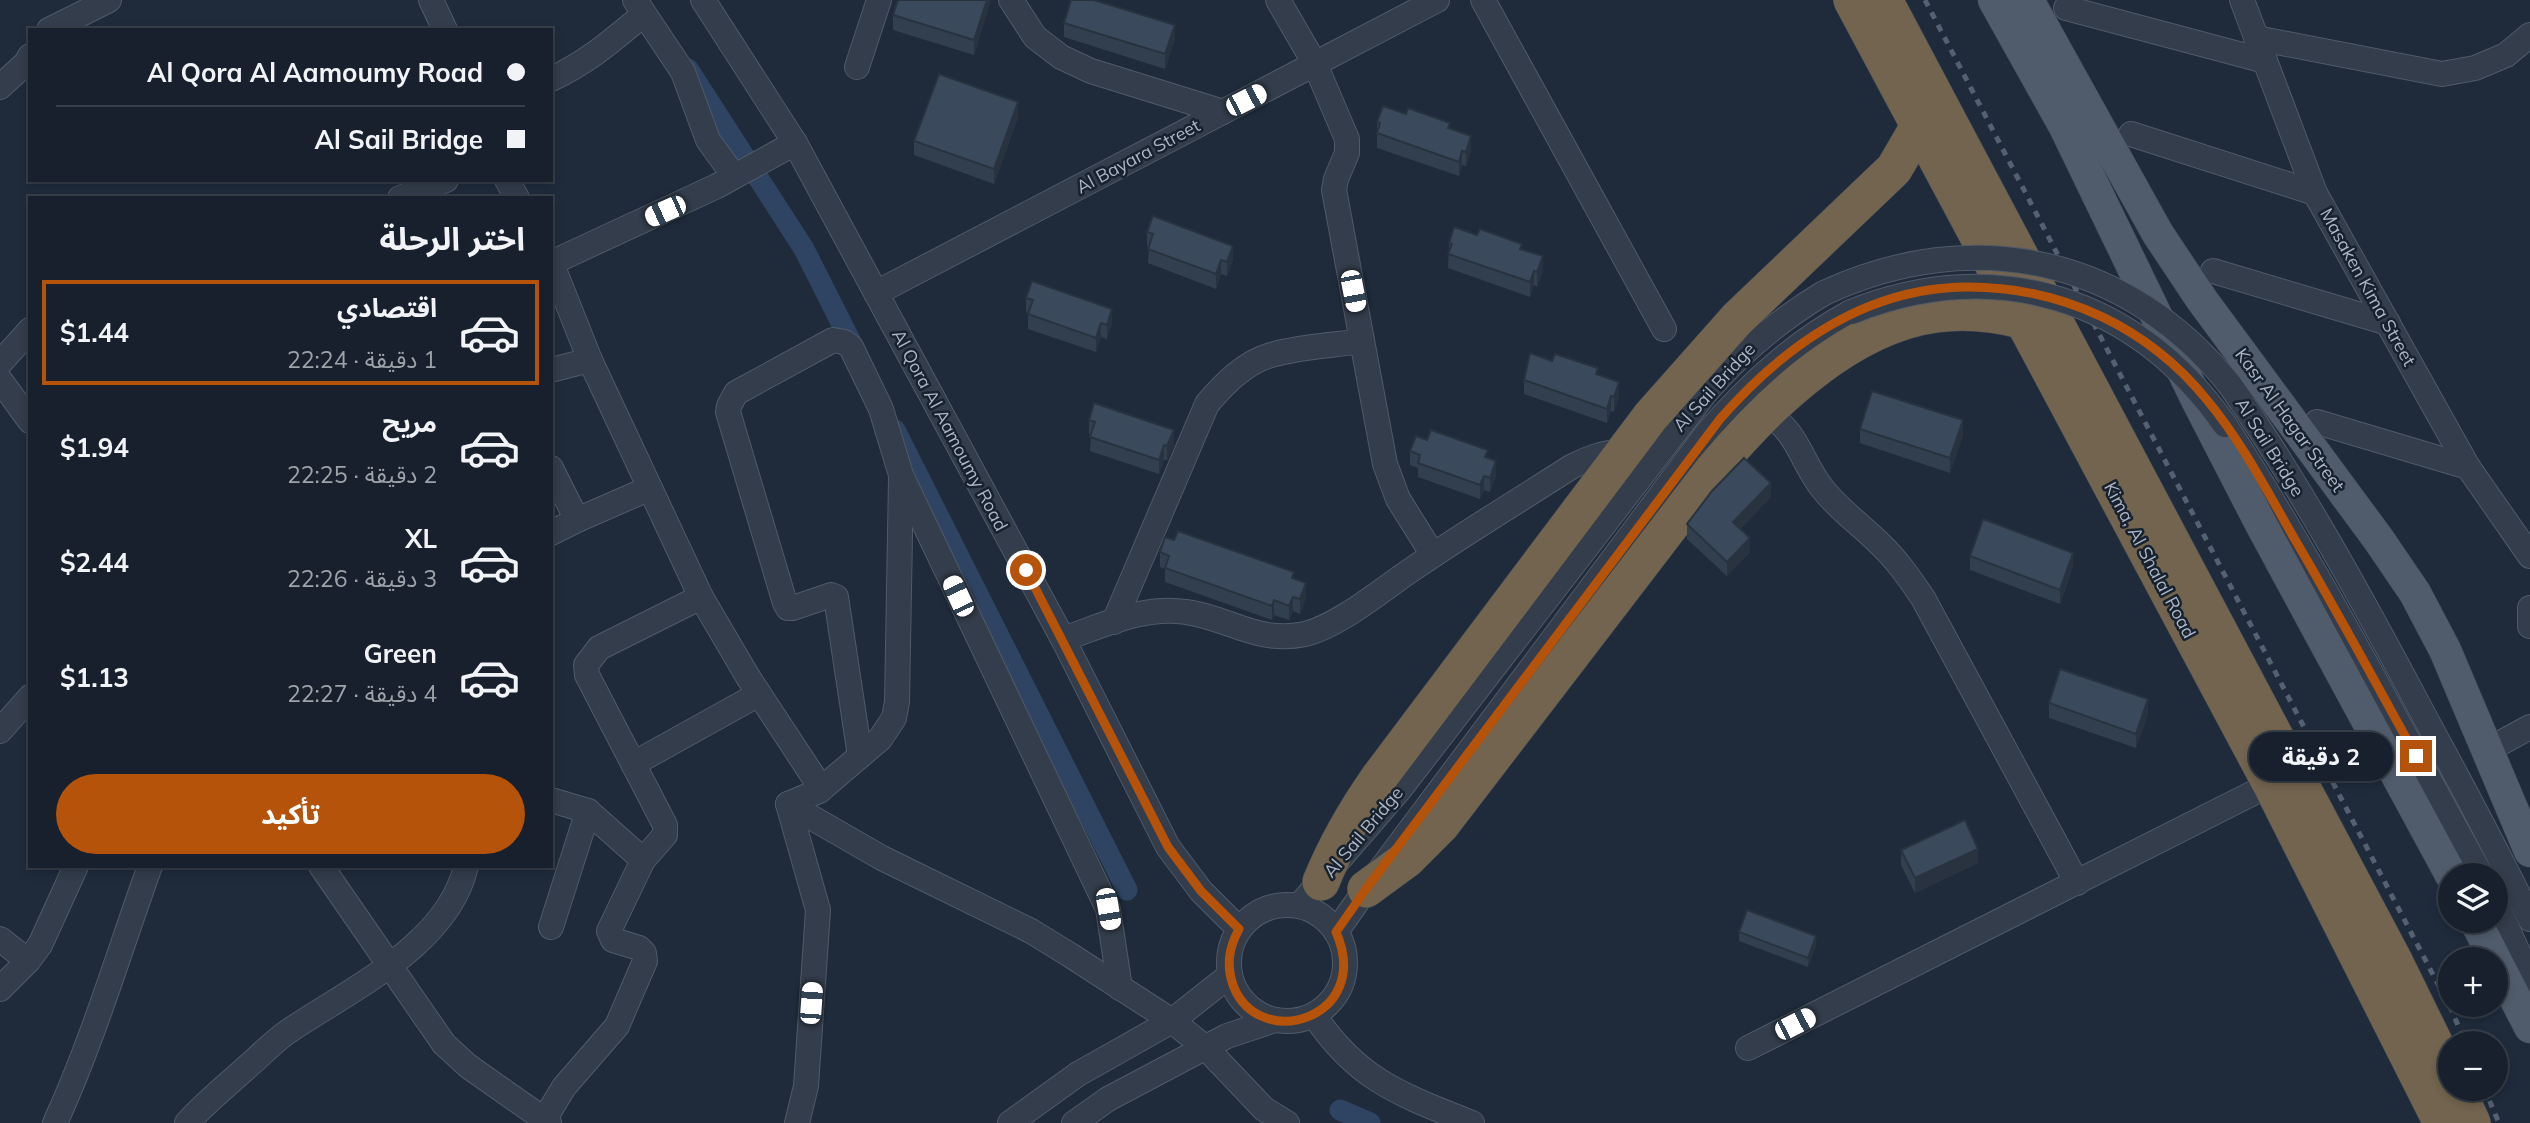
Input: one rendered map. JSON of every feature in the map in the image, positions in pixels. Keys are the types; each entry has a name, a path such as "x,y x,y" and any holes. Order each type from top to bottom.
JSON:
{"highway":[{"name":"Kima, Al Shalal Road","path":"1852,0 2271,784 2438,1057"},
{"name":"Kima, Al Shalal Road","path":"1884,0 2382,968 2442,1123"},
{"path":"1310,894 1355,811 1377,779 1651,416 1722,335 1894,169 1919,126"},
{"path":"1366,889 1407,859 1441,825 1713,470 1765,412 1833,358 1892,326 1934,314 1956,312 1978,312 2021,320"},
{"path":"2462,1101 2472,1123"}],"main road":[{"path":"1994,0 2065,127 2197,400 2262,526 2445,863"},
{"name":"Kasr Al Hagar Street","path":"2028,0 2158,234 2202,300 2379,540 2414,593 2445,650 2530,851"},
{"path":"2508,985 2530,1027"}],"street":[{"path":"53,28 109,0"},
{"path":"431,0 443,28"},
{"name":"Al Qora Al Aamoumy Road","path":"704,0 876,293 1063,639 1168,847 1201,891 1239,929"},
{"path":"857,67 878,0"},
{"path":"1011,0 1035,37 1061,57 1091,71 1223,112"},
{"path":"1279,0 1315,64 1347,139 1348,153 1334,190 1385,464 1398,499 1433,555"},
{"name":"Al Bayara Street","path":"876,293 1437,0"},
{"path":"1483,0 1664,329"},
{"name":"Masaken Kima Street","path":"2242,0 2315,193 2468,467 2530,556"},
{"path":"553,78 576,68 598,52 640,7 683,72 708,140 737,174"},
{"path":"2066,8 2261,49 2442,74 2486,64 2506,55 2530,35"},
{"path":"0,87 28,60"},
{"path":"2131,134 2315,193"},
{"path":"553,262 665,211 789,145"},
{"path":"405,196 441,182"},
{"name":"Al Sail Bridge","path":"1310,894 1400,789 1707,391 1751,344 1798,308 1824,293 1875,272 1929,260 1984,258 2039,264 2092,280 2142,304 2186,337 2230,385 2267,438 2389,650 2509,873 2530,919"},
{"path":"553,268 590,360 701,597 759,694 813,776 818,790"},
{"path":"2213,271 2388,323"},
{"name":"Al Sail Bridge","path":"1336,932 1708,432 1755,380 1809,337 1852,312 1905,294 1961,287 2018,290 2055,298 2099,314 2148,343 2191,380 2258,475 2337,612 2474,863"},
{"path":"0,363 28,332"},
{"path":"860,756 836,597 831,595 793,608 788,608 785,603 728,412 731,399 736,393 834,340 851,347 881,409 901,475 1108,909 1120,988"},
{"path":"1114,622 1207,404 1225,383 1246,367 1270,355 1362,341"},
{"path":"553,369 590,360"},
{"path":"0,380 16,410"},
{"path":"1765,412 1786,427 1793,436 1823,490 1882,545 1906,572 1923,598 2077,883"},
{"path":"2316,422 2468,467"},
{"path":"1063,639 1148,612 1167,610 1206,617 1258,635 1282,637 1305,634 1327,626 1433,555 1588,458 1606,452 1627,451"},
{"path":"553,472 577,520"},
{"path":"788,804 818,790 860,756 887,731 894,718 897,702 901,475"},
{"path":"553,532 649,489"},
{"path":"322,868 444,1044 468,1066 547,1121 565,1087 617,1026 645,961 644,953 639,948 613,940 609,931 643,860 664,835 665,825 587,675 586,665 600,648 701,597"},
{"path":"2530,608 2530,626"},
{"path":"633,764 759,694"},
{"path":"0,731 28,699"},
{"path":"2486,751 2530,727"},
{"path":"1748,1048 2271,784"},
{"path":"553,801 588,811 643,860"},
{"path":"788,804 882,858 1031,931 1172,1021 1206,1048 1264,1109 1287,1123"},
{"path":"788,804 818,910 806,1086 797,1123"},
{"path":"551,928 588,811"},
{"path":"0,989 40,945 75,868"},
{"path":"55,1123 121,955 149,868"},
{"path":"187,1123 283,1035 391,964 420,941 438,924 454,899 465,868"},
{"path":"1310,894 1313,911 1326,920 1336,932 1344,950 1345,969 1340,988 1329,1004 1314,1015 1295,1021 1275,1020 1259,1015 1236,991 1230,975 1228,959 1232,943 1239,929 1251,917 1310,894"},
{"path":"2508,930 2530,979"},
{"path":"0,939 28,961"},
{"path":"1010,1123 1078,1074 1172,1021 1230,975"},
{"path":"1314,1015 1343,1054 1381,1084 1472,1123"},
{"path":"1074,1123 1108,1099 1227,1035 1275,1020"}],"building":[{"path":"898,0 987,0 974,40 893,15"},
{"path":"1071,0 1094,0 1175,25 1165,54 1064,23"},
{"path":"939,74 1018,102 994,169 914,141"},
{"path":"1383,106 1406,114 1408,108 1450,123 1448,128 1471,136 1466,152 1462,151 1459,162 1377,133 1380,123 1377,122"},
{"path":"1153,216 1233,246 1227,262 1221,260 1216,274 1148,249 1153,234 1147,232"},
{"path":"1454,227 1477,235 1480,229 1522,244 1520,249 1543,256 1537,272 1534,271 1530,282 1448,254"},
{"path":"1032,281 1112,309 1107,325 1101,323 1096,338 1028,314 1033,300 1026,298"},
{"path":"1530,353 1552,361 1555,354 1598,368 1596,374 1619,382 1607,409 1524,380"},
{"path":"1872,391 1963,420 1950,458 1860,429"},
{"path":"1094,403 1174,430 1167,446 1164,445 1159,460 1090,437 1095,422 1089,420"},
{"path":"1431,430 1488,450 1485,457 1496,461 1490,478 1484,476 1480,485 1418,463 1420,455 1410,451 1416,436 1427,440"},
{"path":"1744,458 1771,483 1733,522 1750,538 1727,562 1687,524 1712,491"},
{"path":"1983,519 2073,553 2060,590 1970,556"},
{"path":"1178,531 1294,572 1292,578 1306,583 1300,599 1293,597 1289,606 1274,600 1272,606 1165,568 1169,556 1160,552 1165,537 1174,540"},
{"path":"2060,669 2148,699 2136,734 2049,703"},
{"path":"1965,820 1978,849 1915,878 1901,850"},
{"path":"1747,910 1816,936 1808,958 1739,932"}],"waterway":[{"path":"688,69 804,249 857,354"},
{"path":"895,430 1127,890"},
{"path":"1340,1110 1370,1123"}],"railway":[{"path":"1925,0 2460,1031"},
{"path":"2490,1101 2499,1123"}],"route":[{"path":"1026,570 1168,847 1201,891 1239,929 1228,959 1236,991 1259,1015 1275,1020 1295,1021 1314,1015 1329,1004 1340,988 1345,969 1344,950 1336,932 1708,432 1755,380 1801,343 1852,312 1905,294 1933,289 1989,287 2046,295 2099,314 2136,335 2170,361 2191,380 2209,402 2258,475 2416,756"}]}
